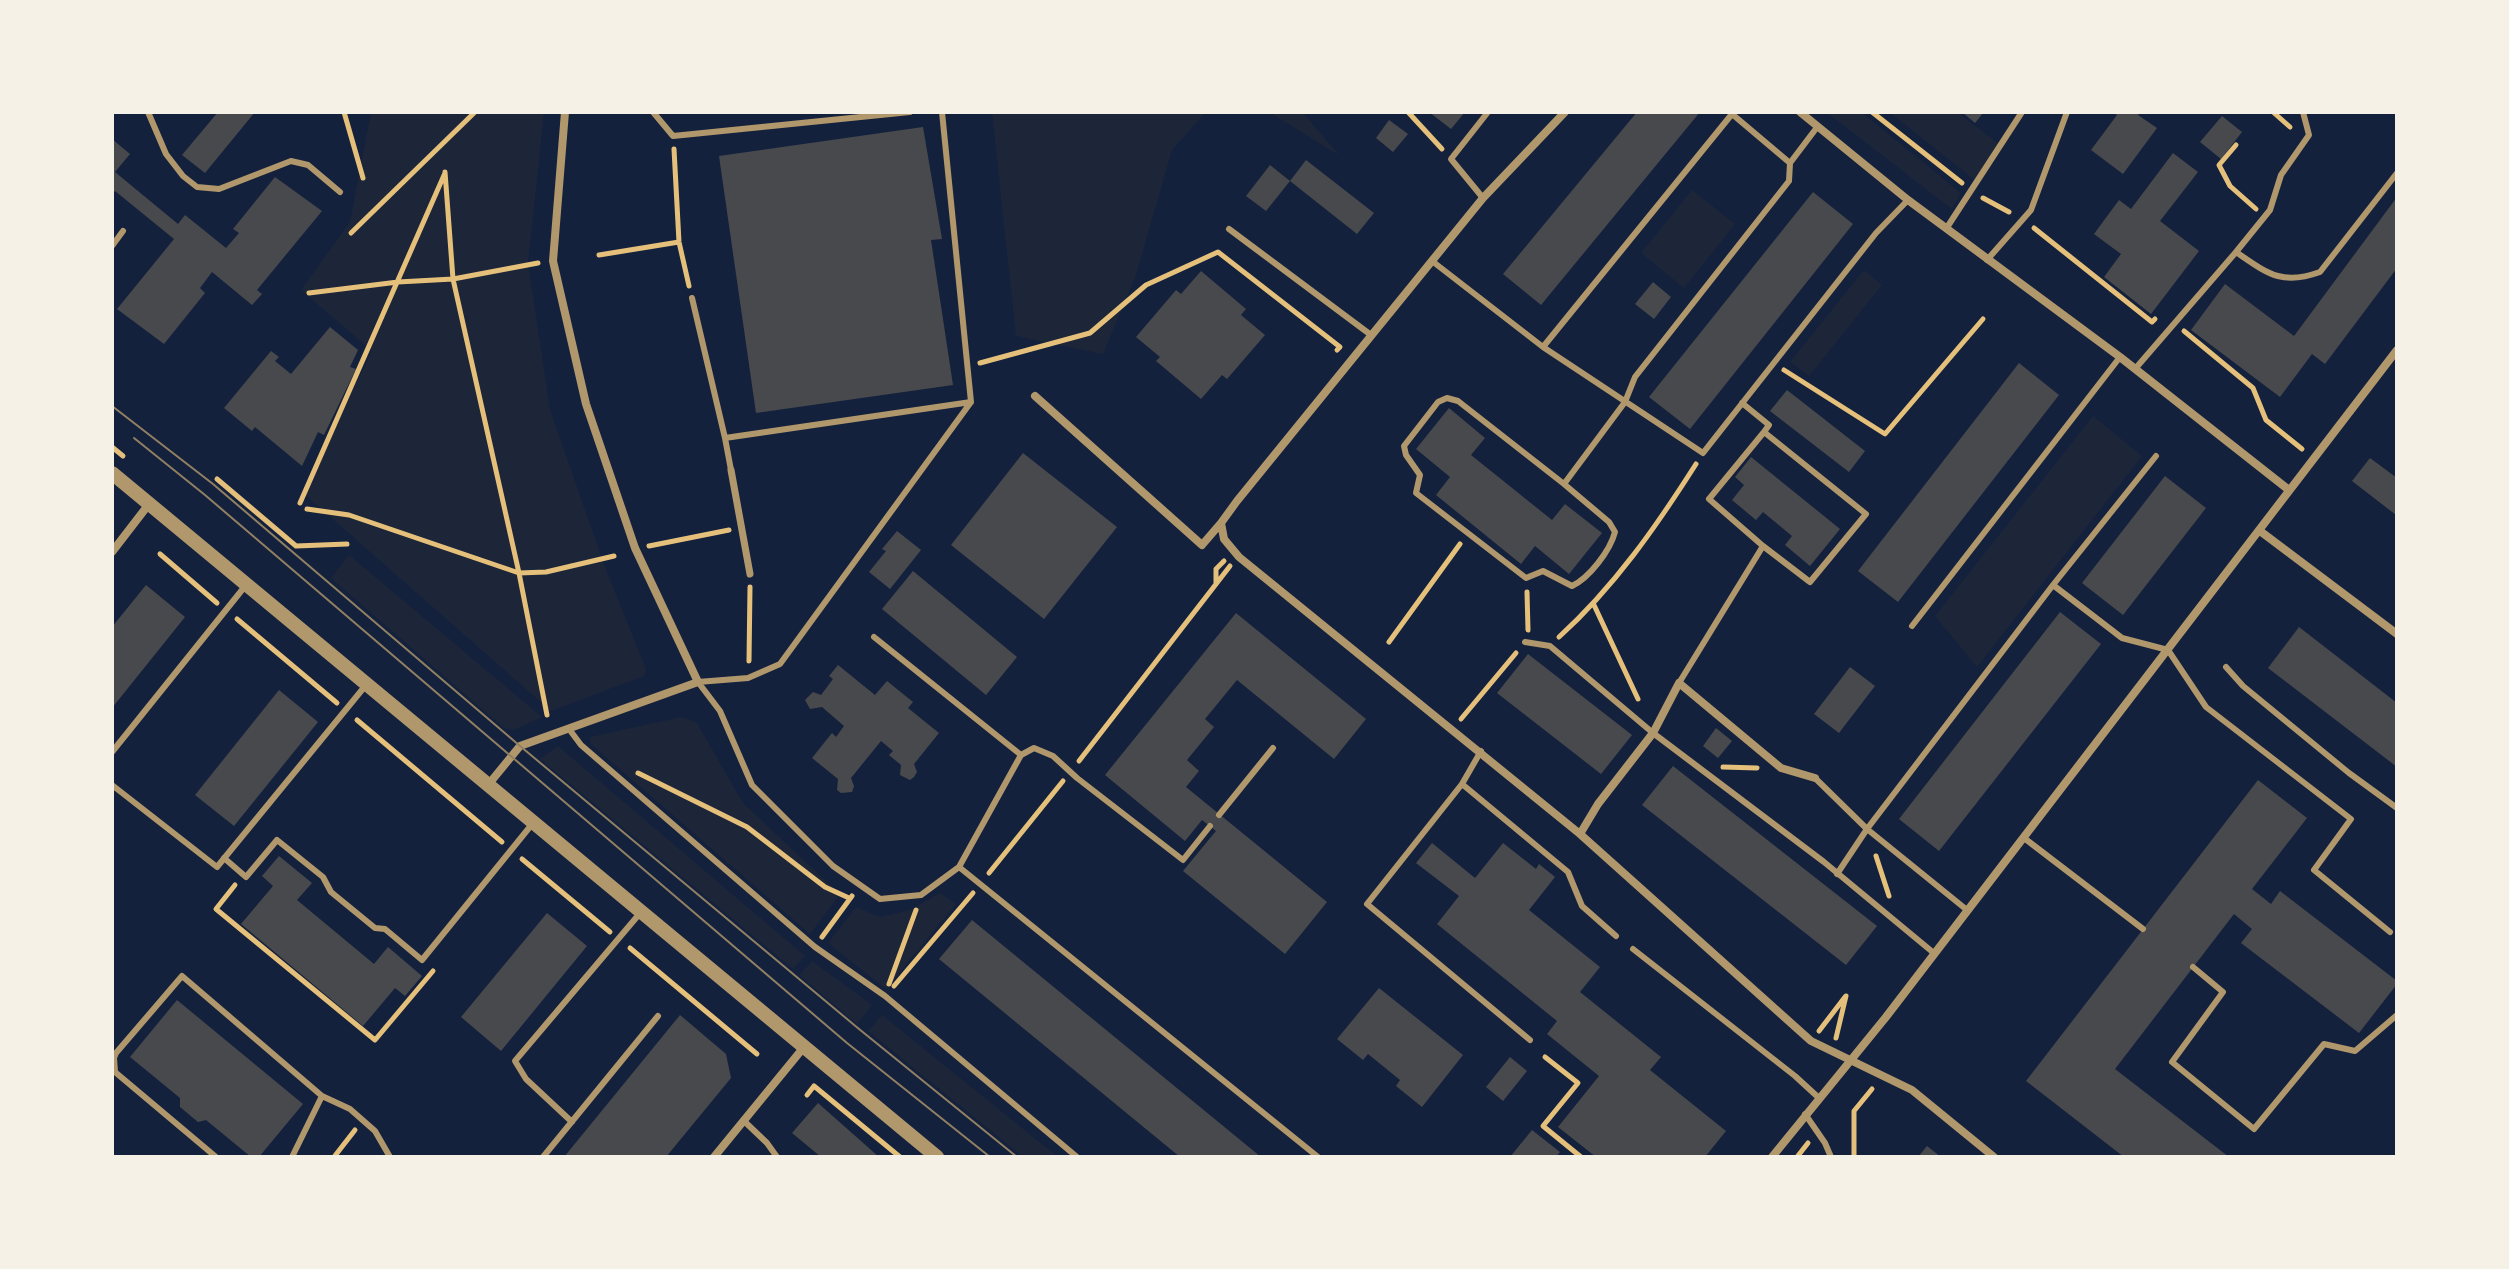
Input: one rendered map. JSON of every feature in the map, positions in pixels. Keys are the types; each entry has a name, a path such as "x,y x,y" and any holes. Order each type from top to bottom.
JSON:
{"street":[{"path":"488,785 520,746 698,682 635,548 586,404 553,261 565,112"},
{"path":"1035,396 1202,545 1483,198 1565,112"},
{"path":"1800,112 1908,200 2120,357 2289,490"},
{"path":"1772,1157 1935,954 2397,350"},
{"path":"731,470 750,574"},
{"path":"112,473 937,1157"},
{"path":"112,552 149,504"},
{"path":"1221,523 1224,539 1239,557 1580,834 1811,1041 1912,1090 1994,1157"},
{"path":"2260,531 2397,634"},
{"path":"1580,834 1598,804 1653,733 1679,683 1781,768 1815,778"},
{"path":"714,1157 804,1047"}],"lane":[{"path":"148,112 166,154 183,176 197,187 219,189 291,161 308,165 340,192"},
{"path":"653,112 673,136 910,112"},
{"path":"698,682 748,678 780,664 971,402 942,112"},
{"path":"1483,198 1451,159 1488,112"},
{"path":"1946,229 2022,112"},
{"path":"1987,260 2031,210 2067,112"},
{"path":"2135,369 2270,210 2281,175 2309,135 2303,112"},
{"path":"1543,347 1732,114 1790,163"},
{"path":"1564,484 1625,402 1635,377 1789,181 1790,163 1818,126"},
{"path":"2236,252 2273,277 2302,279 2320,272 2397,173"},
{"path":"1432,261 1543,347 1703,453 1876,233 1908,200"},
{"path":"1229,229 1371,335"},
{"path":"112,246 123,231"},
{"path":"692,298 731,470"},
{"path":"1912,626 2120,357"},
{"path":"1447,398 1458,401 1564,484 1609,522 1615,532 1612,543 1581,582 1572,586 1543,571 1526,578 1468,533 1416,493 1420,475 1406,455 1404,446 1438,402 1447,398"},
{"path":"725,438 971,402"},
{"path":"1742,403 1769,425 1709,499 1810,582 1866,514 1764,432"},
{"path":"1837,874 1867,829 2053,585 2156,456"},
{"path":"1679,683 1763,546"},
{"path":"112,752 246,585"},
{"path":"2053,585 2122,638 2168,650 2206,707 2351,819 2314,870 2390,932"},
{"path":"874,637 1021,755"},
{"path":"1525,642 1550,646 1653,733 1837,874 1935,954"},
{"path":"2226,667 2243,686 2313,744 2397,808"},
{"path":"698,682 720,711 752,785 833,866 880,899 921,895 959,867 1021,755 1034,748 1053,756 1070,773 1183,860 1210,826"},
{"path":"112,785 217,867 366,685"},
{"path":"569,729 581,745 815,947 885,996 1077,1157"},
{"path":"1219,815 1273,748"},
{"path":"1481,751 1462,784 1367,904 1530,1040"},
{"path":"1815,778 1867,829 1967,910"},
{"path":"1462,784 1568,872 1582,906 1616,936"},
{"path":"224,858 246,877 277,840 323,877 331,892 375,928 385,929 422,960 533,823"},
{"path":"2024,838 2143,929"},
{"path":"959,867 1318,1157"},
{"path":"572,1122 526,1079 515,1061 641,912"},
{"path":"1633,949 1819,1098"},
{"path":"2193,967 2223,992 2172,1062 2254,1129 2324,1044 2355,1051 2397,1015"},
{"path":"216,1157 115,1072 116,1053 182,976 322,1096 350,1109 363,1120 375,1131 390,1157"},
{"path":"543,1157 658,1016"},
{"path":"292,1157 322,1096"},
{"path":"1805,1114 1831,1157"},
{"path":"744,1121 777,1157"}],"path":[{"path":"344,112 363,178"},
{"path":"351,233 475,112"},
{"path":"1408,112 1451,159"},
{"path":"1872,112 1971,191 2024,220 2152,322 2162,312 2253,388 2266,420 2313,458"},
{"path":"2273,112 2289,125 2292,139"},
{"path":"673,136 679,242 692,298"},
{"path":"2236,145 2219,165 2230,186 2258,208 2246,221"},
{"path":"300,503 445,172 453,279 519,573 547,715"},
{"path":"599,255 679,242"},
{"path":"984,362 1090,333 1146,285 1218,252 1340,347 1331,358"},
{"path":"309,293 453,279 538,263"},
{"path":"1773,363 1885,434 1983,319"},
{"path":"1550,646 1594,605 1662,519 1703,453"},
{"path":"217,479 296,546 347,544"},
{"path":"307,509 349,515 519,573 546,572 614,556"},
{"path":"645,546 730,530"},
{"path":"1215,532 1229,557 1216,569 1216,584 1077,764 1076,762 1216,584"},
{"path":"1389,642 1468,533"},
{"path":"160,554 757,1054"},
{"path":"748,678 750,574"},
{"path":"1453,729 1525,642 1529,627 1526,578"},
{"path":"1594,605 1653,733"},
{"path":"1698,767 1781,768"},
{"path":"610,769 639,773 747,827 825,887 850,899"},
{"path":"885,996 981,884 1063,781"},
{"path":"1867,829 1898,924"},
{"path":"243,874 216,909 375,1040 434,970 422,960"},
{"path":"815,947 859,886"},
{"path":"885,996 921,895"},
{"path":"1811,1041 1846,996 1833,1052"},
{"path":"1545,1057 1578,1083 1543,1126 1581,1157"},
{"path":"807,1095 814,1086 900,1157"},
{"path":"1854,1157 1854,1111 1872,1089"},
{"path":"334,1157 363,1120"}],"shaded area":[{"path":"371,112 544,112 528,263 550,410 606,570 646,669 644,676 551,711 303,493 372,351 301,290 350,222"},
{"path":"992,112 1206,112 1172,150 1136,275 1103,354 1016,336"},
{"path":"1269,112 1302,112 1340,156"},
{"path":"1826,112 1861,112 1961,193 1952,209"},
{"path":"1889,112 1957,112 1999,144 1976,181"},
{"path":"1692,190 1735,224 1684,288 1641,253"},
{"path":"1864,270 1882,285 1809,376 1790,362"},
{"path":"2093,416 2142,456 1977,667 1935,616"},
{"path":"349,555 542,717 514,730 504,728 331,578"},
{"path":"682,717 697,723 743,803 840,894 810,934 591,744 590,737"},
{"path":"558,746 805,956 793,969 540,759"},
{"path":"940,893 956,904 886,989 828,943 856,907 880,917 910,910"},
{"path":"812,961 872,1005 857,1024 799,975"},
{"path":"882,1015 1058,1157 1023,1157 868,1031"}],"building":[{"path":"218,112 255,112 205,173 182,155"},
{"path":"1429,112 1465,112 1451,129"},
{"path":"1637,112 1700,112 1541,305 1503,274"},
{"path":"1962,112 1984,112 1975,123"},
{"path":"2112,112 2140,112 2138,115 2157,128 2123,174 2091,150 2117,115"},
{"path":"2222,116 2242,132 2221,159 2200,142"},
{"path":"1389,120 1408,134 1393,152 1376,138"},
{"path":"923,127 942,239 931,240 953,385 756,413 719,156"},
{"path":"112,139 130,154 115,172 178,224 185,215 226,248 239,233 233,229 275,177 322,211 257,290 262,294 252,305 212,272 200,288 205,293 164,344 117,309 174,239 115,191 112,195"},
{"path":"2173,153 2198,172 2160,221 2199,251 2151,314 2104,277 2121,254 2094,234 2119,200 2131,209"},
{"path":"1306,160 1374,213 1357,234 1290,181"},
{"path":"1270,165 1290,181 1266,211 1246,196"},
{"path":"1813,192 1853,224 1690,429 1649,397"},
{"path":"2397,197 2397,268 2325,364 2312,354 2280,397 2191,330 2225,284 2294,336"},
{"path":"1201,271 1246,309 1241,315 1265,335 1227,379 1222,375 1201,399 1156,361 1160,357 1136,337 1176,290 1181,294"},
{"path":"1653,282 1671,297 1654,319 1635,304"},
{"path":"330,327 358,350 350,367 356,369 324,435 318,432 302,466 255,427 252,431 224,408 271,351 279,357 275,361 291,374"},
{"path":"2019,363 2059,395 1898,602 1858,571"},
{"path":"1787,390 1865,451 1849,472 1770,411"},
{"path":"1449,408 1485,438 1471,455 1552,520 1565,504 1602,533 1569,574 1535,546 1521,564 1436,495 1450,477 1416,449"},
{"path":"1023,453 1117,527 1044,619 951,545"},
{"path":"1751,457 1840,529 1810,566 1785,545 1792,536 1763,512 1756,520 1732,500 1744,485 1735,477"},
{"path":"2370,458 2397,478 2396,515 2352,481"},
{"path":"2165,476 2206,508 2123,615 2082,583"},
{"path":"897,531 921,550 890,589 869,572"},
{"path":"913,571 1017,657 986,695 882,609"},
{"path":"146,585 185,617 112,708 112,627"},
{"path":"2060,612 2101,644 1939,851 1899,819"},
{"path":"1236,613 1366,719 1334,759 1237,680 1205,719 1214,727 1187,760 1199,771 1186,787 1327,902 1285,954 1183,871 1216,831 1202,820 1185,841 1105,775"},
{"path":"2299,627 2397,703 2397,767 2268,668"},
{"path":"1528,654 1632,735 1601,774 1497,693"},
{"path":"838,665 875,695 887,681 913,702 908,708 939,733 914,764 917,772 910,780 900,775 901,765 889,755 893,751 881,741 851,778 854,786 852,792 841,793 837,790 838,779 812,758 832,733 836,737 844,726 822,707 810,709 805,700 813,692 821,695 833,679 829,676"},
{"path":"1850,667 1875,686 1839,733 1814,714"},
{"path":"279,690 318,722 234,826 195,795"},
{"path":"1716,728 1732,741 1718,758 1703,746"},
{"path":"1673,766 1877,926 1846,965 1642,805"},
{"path":"2258,780 2307,818 2252,889 2271,904 2280,891 2397,984 2359,1033 2241,943 2252,929 2234,914 2115,1069 2229,1157 2124,1157 2026,1081"},
{"path":"1432,843 1475,878 1503,843 1536,869 1539,864 1555,877 1529,910 1600,967 1580,992 1661,1057 1650,1070 1726,1131 1705,1157 1596,1157 1558,1127 1599,1076 1547,1034 1557,1021 1437,924 1459,896 1416,863"},
{"path":"279,856 312,883 297,900 374,964 388,947 422,976 405,996 395,988 363,1026 241,924 273,886 262,876"},
{"path":"547,913 587,946 501,1051 461,1017"},
{"path":"972,920 1261,1157 1180,1157 939,959"},
{"path":"1379,988 1463,1055 1422,1107 1396,1086 1400,1080 1368,1054 1363,1060 1337,1039"},
{"path":"177,1000 303,1104 259,1157 251,1157 206,1120 198,1122 180,1107 180,1098 130,1057"},
{"path":"680,1015 726,1054 731,1078 666,1157 564,1157"},
{"path":"1510,1057 1527,1071 1503,1101 1486,1087"},
{"path":"818,1103 879,1157 821,1157 792,1133"},
{"path":"1532,1130 1560,1152 1556,1157 1510,1157"},
{"path":"1927,1146 1941,1157 1918,1157"}],"tram line":[{"path":"112,406 213,484 520,746 1017,1157"},
{"path":"134,438 205,495 847,1043 990,1157"}]}
